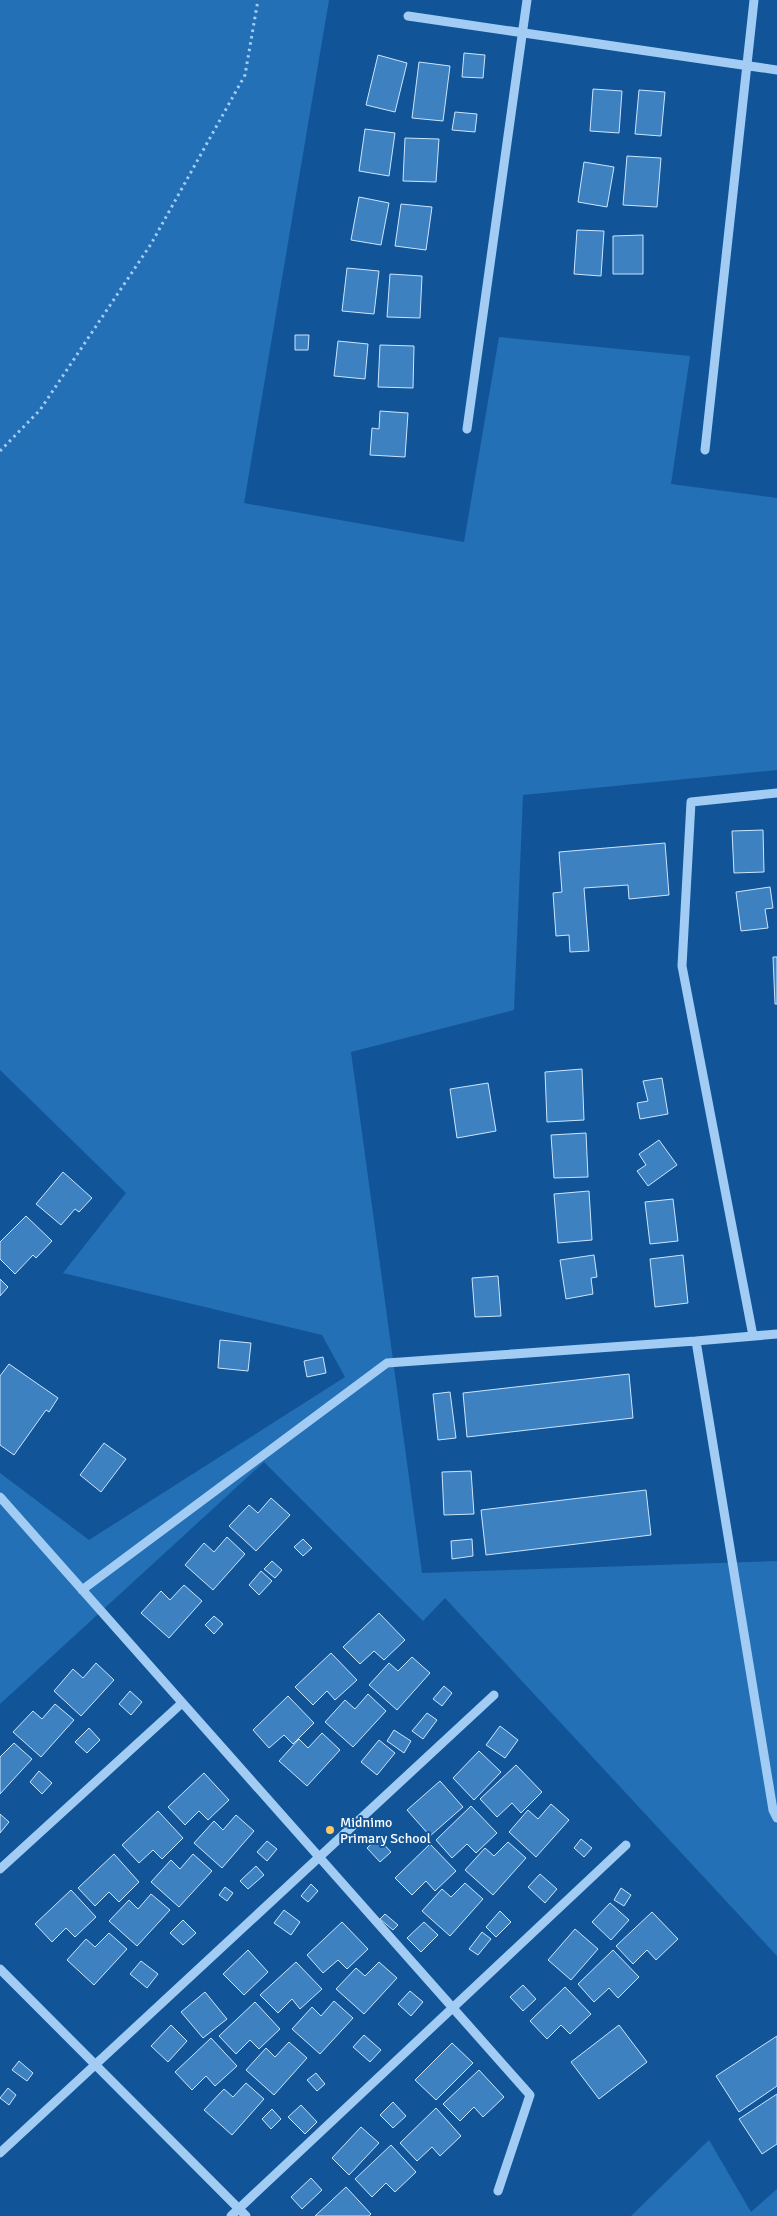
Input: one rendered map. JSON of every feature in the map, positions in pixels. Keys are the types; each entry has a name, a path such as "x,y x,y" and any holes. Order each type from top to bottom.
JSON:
{"street":[{"path":"467,430 527,0"},
{"path":"705,450 754,0"},
{"path":"408,16 777,70"},
{"path":"753,1336 682,966 691,802 777,793"},
{"path":"82,1590 387,1362 777,1334"},
{"path":"696,1341 773,1810 777,1818"},
{"path":"0,1497 530,2095 498,2191"},
{"path":"0,2153 494,1695"},
{"path":"0,1868 182,1703"},
{"path":"231,2216 626,1845"},
{"path":"0,1969 246,2216"}],"path":[{"path":"0,451 40,410 151,244 245,75 258,0"}],"shaded area":[{"path":"0,0 329,0 244,503 464,542 499,337 690,356 671,484 777,498 777,770 523,795 514,1010 351,1052 422,1573 777,1561 777,1956 445,1598 423,1621 264,1462 0,1704 0,1473 89,1540 345,1377 322,1335 63,1273 126,1193 0,1070"},
{"path":"709,2140 751,2212 777,2189 777,2216 631,2216"}],"building":[{"path":"464,53 485,55 483,78 462,77"},
{"path":"378,55 407,63 395,112 366,105"},
{"path":"419,62 450,66 443,121 412,118"},
{"path":"593,89 622,91 619,133 590,131"},
{"path":"639,90 665,92 661,136 635,134"},
{"path":"455,112 477,114 475,132 452,130"},
{"path":"365,129 395,133 389,176 359,171"},
{"path":"405,138 439,139 436,182 403,181"},
{"path":"627,156 661,158 657,207 623,205"},
{"path":"584,162 614,167 607,207 578,202"},
{"path":"359,197 389,203 381,245 351,240"},
{"path":"401,204 432,207 426,250 395,246"},
{"path":"577,230 604,231 601,276 574,274"},
{"path":"643,235 643,274 613,274 613,236"},
{"path":"347,268 379,271 374,314 342,311"},
{"path":"390,274 422,276 420,318 387,317"},
{"path":"295,335 309,335 308,350 295,350"},
{"path":"338,341 368,344 365,379 334,376"},
{"path":"380,345 414,346 413,388 378,387"},
{"path":"380,411 408,413 405,457 370,455 372,428 379,429"},
{"path":"763,830 764,872 734,873 732,831"},
{"path":"665,843 669,895 629,899 628,885 584,888 589,951 570,952 569,935 556,936 553,893 562,892 559,852"},
{"path":"770,887 773,908 765,909 768,928 741,931 736,892"},
{"path":"773,957 777,957 777,1004 775,1004"},
{"path":"582,1069 584,1120 547,1122 545,1072"},
{"path":"662,1078 668,1114 640,1119 637,1103 648,1101 643,1081"},
{"path":"488,1083 496,1131 457,1138 450,1089"},
{"path":"586,1133 588,1177 554,1178 551,1135"},
{"path":"659,1140 677,1165 648,1186 637,1171 646,1165 639,1154"},
{"path":"63,1172 92,1198 79,1212 75,1209 61,1225 36,1204"},
{"path":"589,1191 592,1240 558,1243 554,1194"},
{"path":"673,1199 678,1241 650,1244 645,1202"},
{"path":"26,1216 52,1241 36,1258 33,1255 15,1274 0,1259 0,1242"},
{"path":"594,1255 597,1277 591,1278 593,1294 566,1299 560,1260"},
{"path":"683,1255 688,1303 655,1307 650,1259"},
{"path":"498,1276 501,1316 475,1317 472,1278"},
{"path":"0,1279 8,1287 0,1296"},
{"path":"220,1340 251,1343 248,1371 218,1368"},
{"path":"323,1357 326,1373 307,1377 304,1361"},
{"path":"9,1364 58,1398 49,1412 46,1410 14,1455 0,1445 0,1376"},
{"path":"629,1374 633,1418 467,1437 463,1393"},
{"path":"450,1392 456,1438 438,1440 433,1394"},
{"path":"104,1443 126,1459 101,1492 80,1475"},
{"path":"471,1471 474,1514 444,1515 442,1472"},
{"path":"646,1490 651,1535 486,1555 481,1510"},
{"path":"271,1498 290,1515 256,1551 229,1526 249,1505 258,1513"},
{"path":"227,1537 245,1554 213,1590 185,1565 204,1543 214,1552"},
{"path":"303,1539 312,1548 303,1556 294,1547"},
{"path":"472,1539 473,1556 452,1559 451,1541"},
{"path":"272,1561 282,1570 275,1578 264,1569"},
{"path":"261,1571 272,1581 259,1595 249,1585"},
{"path":"184,1585 202,1601 169,1638 141,1613 161,1591 170,1600"},
{"path":"379,1613 405,1640 384,1660 374,1651 360,1664 343,1647"},
{"path":"214,1616 223,1624 214,1634 205,1625"},
{"path":"331,1653 357,1680 335,1700 327,1691 313,1705 295,1687"},
{"path":"412,1657 430,1673 397,1710 369,1685 389,1663 398,1671"},
{"path":"96,1663 114,1680 81,1716 54,1691 73,1669 83,1678"},
{"path":"444,1686 452,1693 442,1706 433,1699"},
{"path":"130,1691 142,1702 131,1715 119,1704"},
{"path":"368,1694 386,1711 353,1747 325,1722 345,1700 355,1709"},
{"path":"288,1696 314,1723 293,1744 284,1735 269,1748 253,1730"},
{"path":"55,1704 74,1720 41,1757 13,1732 33,1711 42,1719"},
{"path":"427,1713 437,1720 423,1739 412,1731"},
{"path":"500,1726 518,1740 505,1758 486,1745"},
{"path":"89,1728 100,1740 87,1753 75,1742"},
{"path":"394,1730 411,1741 404,1753 387,1741"},
{"path":"322,1733 340,1750 307,1786 279,1761 299,1739 308,1748"},
{"path":"379,1740 395,1753 377,1775 361,1762"},
{"path":"14,1743 32,1759 0,1794 0,1757"},
{"path":"479,1751 501,1772 474,1800 453,1778"},
{"path":"516,1765 542,1792 521,1813 512,1803 497,1817 480,1799"},
{"path":"39,1771 52,1783 42,1794 30,1782"},
{"path":"204,1773 229,1800 208,1820 199,1811 185,1825 168,1807"},
{"path":"440,1781 463,1807 430,1836 407,1810"},
{"path":"551,1804 569,1820 536,1857 509,1832 528,1810 538,1819"},
{"path":"471,1806 497,1833 476,1853 467,1844 452,1858 436,1840"},
{"path":"158,1811 183,1838 162,1859 153,1850 139,1863 122,1845"},
{"path":"0,1814 9,1822 0,1833"},
{"path":"236,1815 254,1831 222,1868 194,1843 214,1821 223,1830"},
{"path":"378,1838 391,1852 380,1862 367,1848"},
{"path":"581,1839 592,1848 584,1857 574,1848"},
{"path":"267,1841 277,1849 267,1861 257,1852"},
{"path":"508,1842 526,1858 493,1895 465,1870 485,1848 494,1856"},
{"path":"430,1844 456,1871 435,1891 426,1881 412,1895 395,1878"},
{"path":"114,1854 139,1882 119,1902 109,1892 95,1906 78,1888"},
{"path":"193,1854 212,1871 179,1907 151,1882 171,1860 180,1869"},
{"path":"256,1866 264,1875 248,1889 240,1881"},
{"path":"540,1874 557,1889 545,1903 528,1887"},
{"path":"465,1883 483,1899 450,1936 422,1911 442,1889 451,1897"},
{"path":"311,1884 318,1891 308,1902 301,1896"},
{"path":"225,1887 233,1893 227,1901 219,1895"},
{"path":"621,1888 631,1895 624,1906 614,1900"},
{"path":"71,1890 96,1917 75,1937 66,1928 52,1942 35,1924"},
{"path":"151,1894 170,1910 137,1946 109,1921 129,1900 138,1909"},
{"path":"610,1903 629,1920 611,1940 592,1922"},
{"path":"284,1910 300,1922 291,1935 274,1923"},
{"path":"500,1911 511,1922 496,1937 486,1927"},
{"path":"652,1912 678,1939 656,1960 647,1950 633,1964 616,1946"},
{"path":"385,1914 398,1925 393,1930 380,1919"},
{"path":"183,1920 196,1933 183,1945 170,1933"},
{"path":"342,1922 368,1949 347,1969 338,1960 323,1973 307,1955"},
{"path":"424,1922 438,1935 421,1952 407,1938"},
{"path":"575,1929 598,1949 571,1980 548,1960"},
{"path":"482,1932 491,1939 478,1955 469,1949"},
{"path":"109,1933 127,1949 94,1985 67,1960 86,1939 95,1947"},
{"path":"248,1950 268,1972 244,1995 223,1974"},
{"path":"613,1950 639,1977 618,1998 609,1988 594,2002 578,1984"},
{"path":"141,1961 158,1974 147,1988 130,1974"},
{"path":"296,1962 322,1989 300,2009 292,1999 278,2013 260,1995"},
{"path":"379,1962 397,1978 364,2014 336,1989 356,1968 365,1976"},
{"path":"523,1985 536,1999 523,2011 510,1997"},
{"path":"565,1987 591,2014 570,2034 561,2025 547,2039 530,2021"},
{"path":"410,1991 423,2002 411,2016 398,2004"},
{"path":"205,1992 227,2019 203,2038 181,2012"},
{"path":"334,2001 353,2018 320,2054 292,2029 312,2007 321,2016"},
{"path":"255,2002 280,2029 259,2049 250,2040 236,2054 219,2036"},
{"path":"171,2025 187,2041 168,2062 151,2046"},
{"path":"619,2025 647,2062 599,2099 571,2062"},
{"path":"364,2035 381,2050 370,2062 353,2047"},
{"path":"777,2036 777,2086 739,2112 716,2076"},
{"path":"211,2038 237,2066 215,2086 206,2076 192,2090 175,2072"},
{"path":"289,2042 307,2058 274,2095 246,2070 266,2048 275,2057"},
{"path":"452,2043 473,2063 436,2100 415,2080"},
{"path":"19,2061 33,2073 27,2081 12,2070"},
{"path":"479,2070 504,2097 483,2117 474,2107 460,2121 443,2104"},
{"path":"316,2073 325,2084 317,2091 307,2080"},
{"path":"246,2083 264,2099 232,2135 204,2110 224,2089 233,2097"},
{"path":"8,2088 16,2095 9,2105 0,2098"},
{"path":"777,2094 777,2144 762,2154 739,2119"},
{"path":"393,2102 406,2116 393,2128 380,2115"},
{"path":"301,2105 317,2122 305,2134 288,2117"},
{"path":"436,2108 461,2136 440,2156 432,2147 417,2161 400,2143"},
{"path":"272,2109 281,2119 271,2129 262,2119"},
{"path":"361,2127 379,2143 349,2175 332,2158"},
{"path":"391,2145 416,2172 395,2192 386,2183 372,2197 355,2179"},
{"path":"311,2178 322,2190 302,2209 291,2197"},
{"path":"346,2187 371,2214 369,2216 315,2216"}],"place":[{"name":"Midnimo Primary School","path":"330,1830"}]}
